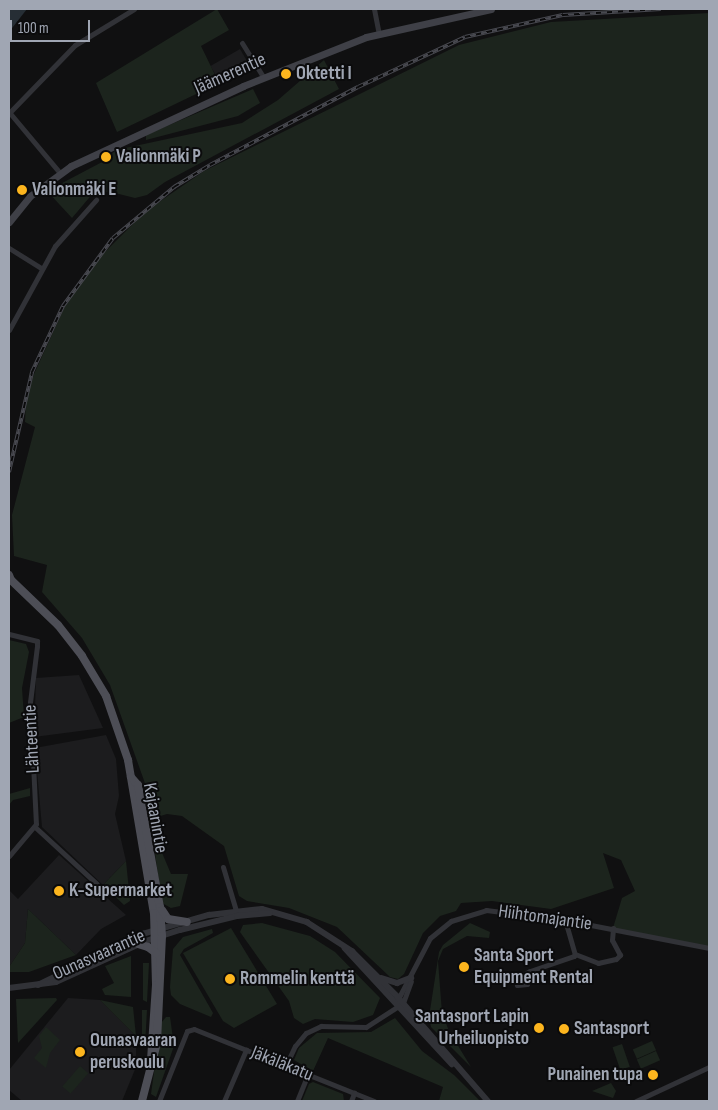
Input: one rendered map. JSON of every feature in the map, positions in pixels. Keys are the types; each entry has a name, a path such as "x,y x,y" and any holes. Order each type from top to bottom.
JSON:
{"main road":[{"name":"Jäämerentie","path":"9,222 30,196 60,173 263,77 379,34 491,9"},
{"path":"9,578 41,607 82,656 112,710 131,777"},
{"name":"Kajaanintie","path":"131,777 138,785 160,907 156,953 152,1061"},
{"name":"Kajaanintie","path":"131,777 158,933 159,1014 152,1061 142,1101"},
{"path":"160,907 168,919 187,922"},
{"path":"138,944 156,953"}],"street":[{"path":"60,173 9,112 76,45 134,9"},
{"path":"374,9 379,34"},
{"path":"242,42 263,77"},
{"path":"9,330 41,268 55,246 96,200"},
{"path":"9,248 41,268"},
{"name":"Lähteentie","path":"9,634 37,641 30,702 35,828"},
{"path":"9,856 35,828 97,884"},
{"path":"223,867 237,913"},
{"name":"Hiihtomajantie","path":"396,1006 398,997 411,978 430,938 451,921 469,913 498,910 613,928 709,948"},
{"path":"158,933 237,913"},
{"path":"158,933 187,922 237,913 270,913 307,922 345,947 377,975 488,1101"},
{"path":"565,920 575,954"},
{"path":"530,971 575,954 600,963 610,962 620,955 612,940 613,928"},
{"name":"Ounasvaarantie","path":"9,988 56,982 158,933"},
{"name":"Ounasvaarantie","path":"38,985 158,933"},
{"path":"345,947 396,1006 458,1068"},
{"path":"377,975 397,983 411,978"},
{"name":"Hiihtomajantie","path":"403,1003 410,988 411,978"},
{"path":"286,1066 301,1038 313,1029 366,1027 403,1003"},
{"name":"Jäkäläkatu","path":"159,1101 190,1029 374,1101"},
{"path":"224,1101 246,1050"},
{"path":"636,1101 679,1078 709,1067"},
{"path":"297,1101 308,1074"},
{"path":"351,1101 354,1093"}],"shaded area":[{"path":"9,9 27,9 9,32"},
{"path":"217,9 229,30 201,46 219,83 117,132 96,83"},
{"path":"709,13 709,948 613,928 622,898 635,891 621,860 603,853 614,888 551,909 492,901 461,903 456,911 440,916 423,933 404,974 398,979 390,977 337,927 289,908 247,901 239,896 224,846 182,816 167,814 157,817 110,685 82,638 42,592 47,565 14,556 12,515 35,427 25,422 26,400 34,374 65,306 94,263 146,211 204,171 459,45 551,22"},
{"path":"240,49 251,68 222,85 211,66"},
{"path":"324,60 339,89 165,182 147,195 135,198 111,192 94,192 72,218 47,191 104,161 116,150 242,123 278,100"},
{"path":"253,89 260,103 238,116 146,140 146,135"},
{"path":"9,640 26,644 29,652 22,688 24,717 9,723"},
{"path":"79,675 103,728 34,737 36,678"},
{"path":"106,735 116,759 119,796 115,814 126,861 103,885 42,827 35,748"},
{"path":"30,788 30,796 13,800 9,805 9,794"},
{"path":"160,848 171,874 188,874 180,906 171,908 162,903 155,853"},
{"path":"59,855 126,915 101,929 76,955 28,909 25,943 9,967 9,890 18,899"},
{"path":"126,861 130,901 124,905 103,885"},
{"path":"28,909 76,955 29,972 9,972 9,967 25,943"},
{"path":"262,923 310,936 335,952 380,998 373,1015 353,1022 315,1019 303,1024 294,1018 289,1001 240,932 243,925"},
{"path":"470,923 490,932 489,938 467,936 443,949 438,961 442,1013 449,1031 471,1067 431,1027 429,1017 439,952 443,945"},
{"name":"Rommelin kenttä","path":"231,928 277,1004 234,1028 223,1021 183,953"},
{"path":"212,929 213,933 184,949 180,955 213,1013 211,1017 180,1004 171,995 170,987 173,949 183,937"},
{"path":"131,956 131,997 105,995 102,989 114,983 105,966"},
{"path":"143,963 149,963 147,1002 143,1000"},
{"path":"56,998 57,1000 18,1043 16,999"},
{"name":"Ounasvaaran peruskoulu","path":"68,998 100,1000 136,1036 136,1067 122,1101 22,1101 9,1090 9,1070"},
{"path":"100,1000 133,1007 136,1036"},
{"path":"142,1010 147,1010 145,1045 142,1044"},
{"path":"166,1017 170,1017 174,1046 156,1097 151,1094 161,1023"},
{"path":"395,1018 422,1051 454,1075 480,1101 439,1101 443,1087 328,1038 313,1071 294,1060 299,1048 317,1033 371,1032"},
{"path":"46,1027 60,1040 50,1053 46,1068 34,1058 42,1048 39,1036"},
{"path":"652,1041 656,1050 637,1059 633,1050"},
{"path":"622,1044 630,1067 620,1070 613,1047"},
{"path":"656,1051 660,1060 641,1069 637,1060"},
{"path":"80,1066 88,1073 71,1094 62,1086"},
{"path":"313,1082 343,1094 344,1101 302,1101 309,1084"},
{"path":"611,1083 616,1091 613,1098 592,1091"}],"railway":[{"path":"9,472 32,372 63,306 113,238 174,187 210,165 358,87 465,37 563,15 661,9"}],"place":[{"name":"Oktetti I","path":"286,74"},
{"name":"Valionmäki P","path":"106,157"},
{"name":"Valionmäki E","path":"22,190"},
{"name":"K-Supermarket","path":"59,891"},
{"name":"Santa Sport Equipment Rental","path":"464,967"},
{"name":"Rommelin kenttä","path":"230,979"},
{"name":"Santasport Lapin Urheiluopisto","path":"539,1028"},
{"name":"Santasport","path":"564,1029"},
{"name":"Ounasvaaran peruskoulu","path":"80,1052"},
{"name":"Punainen tupa","path":"653,1075"}]}
